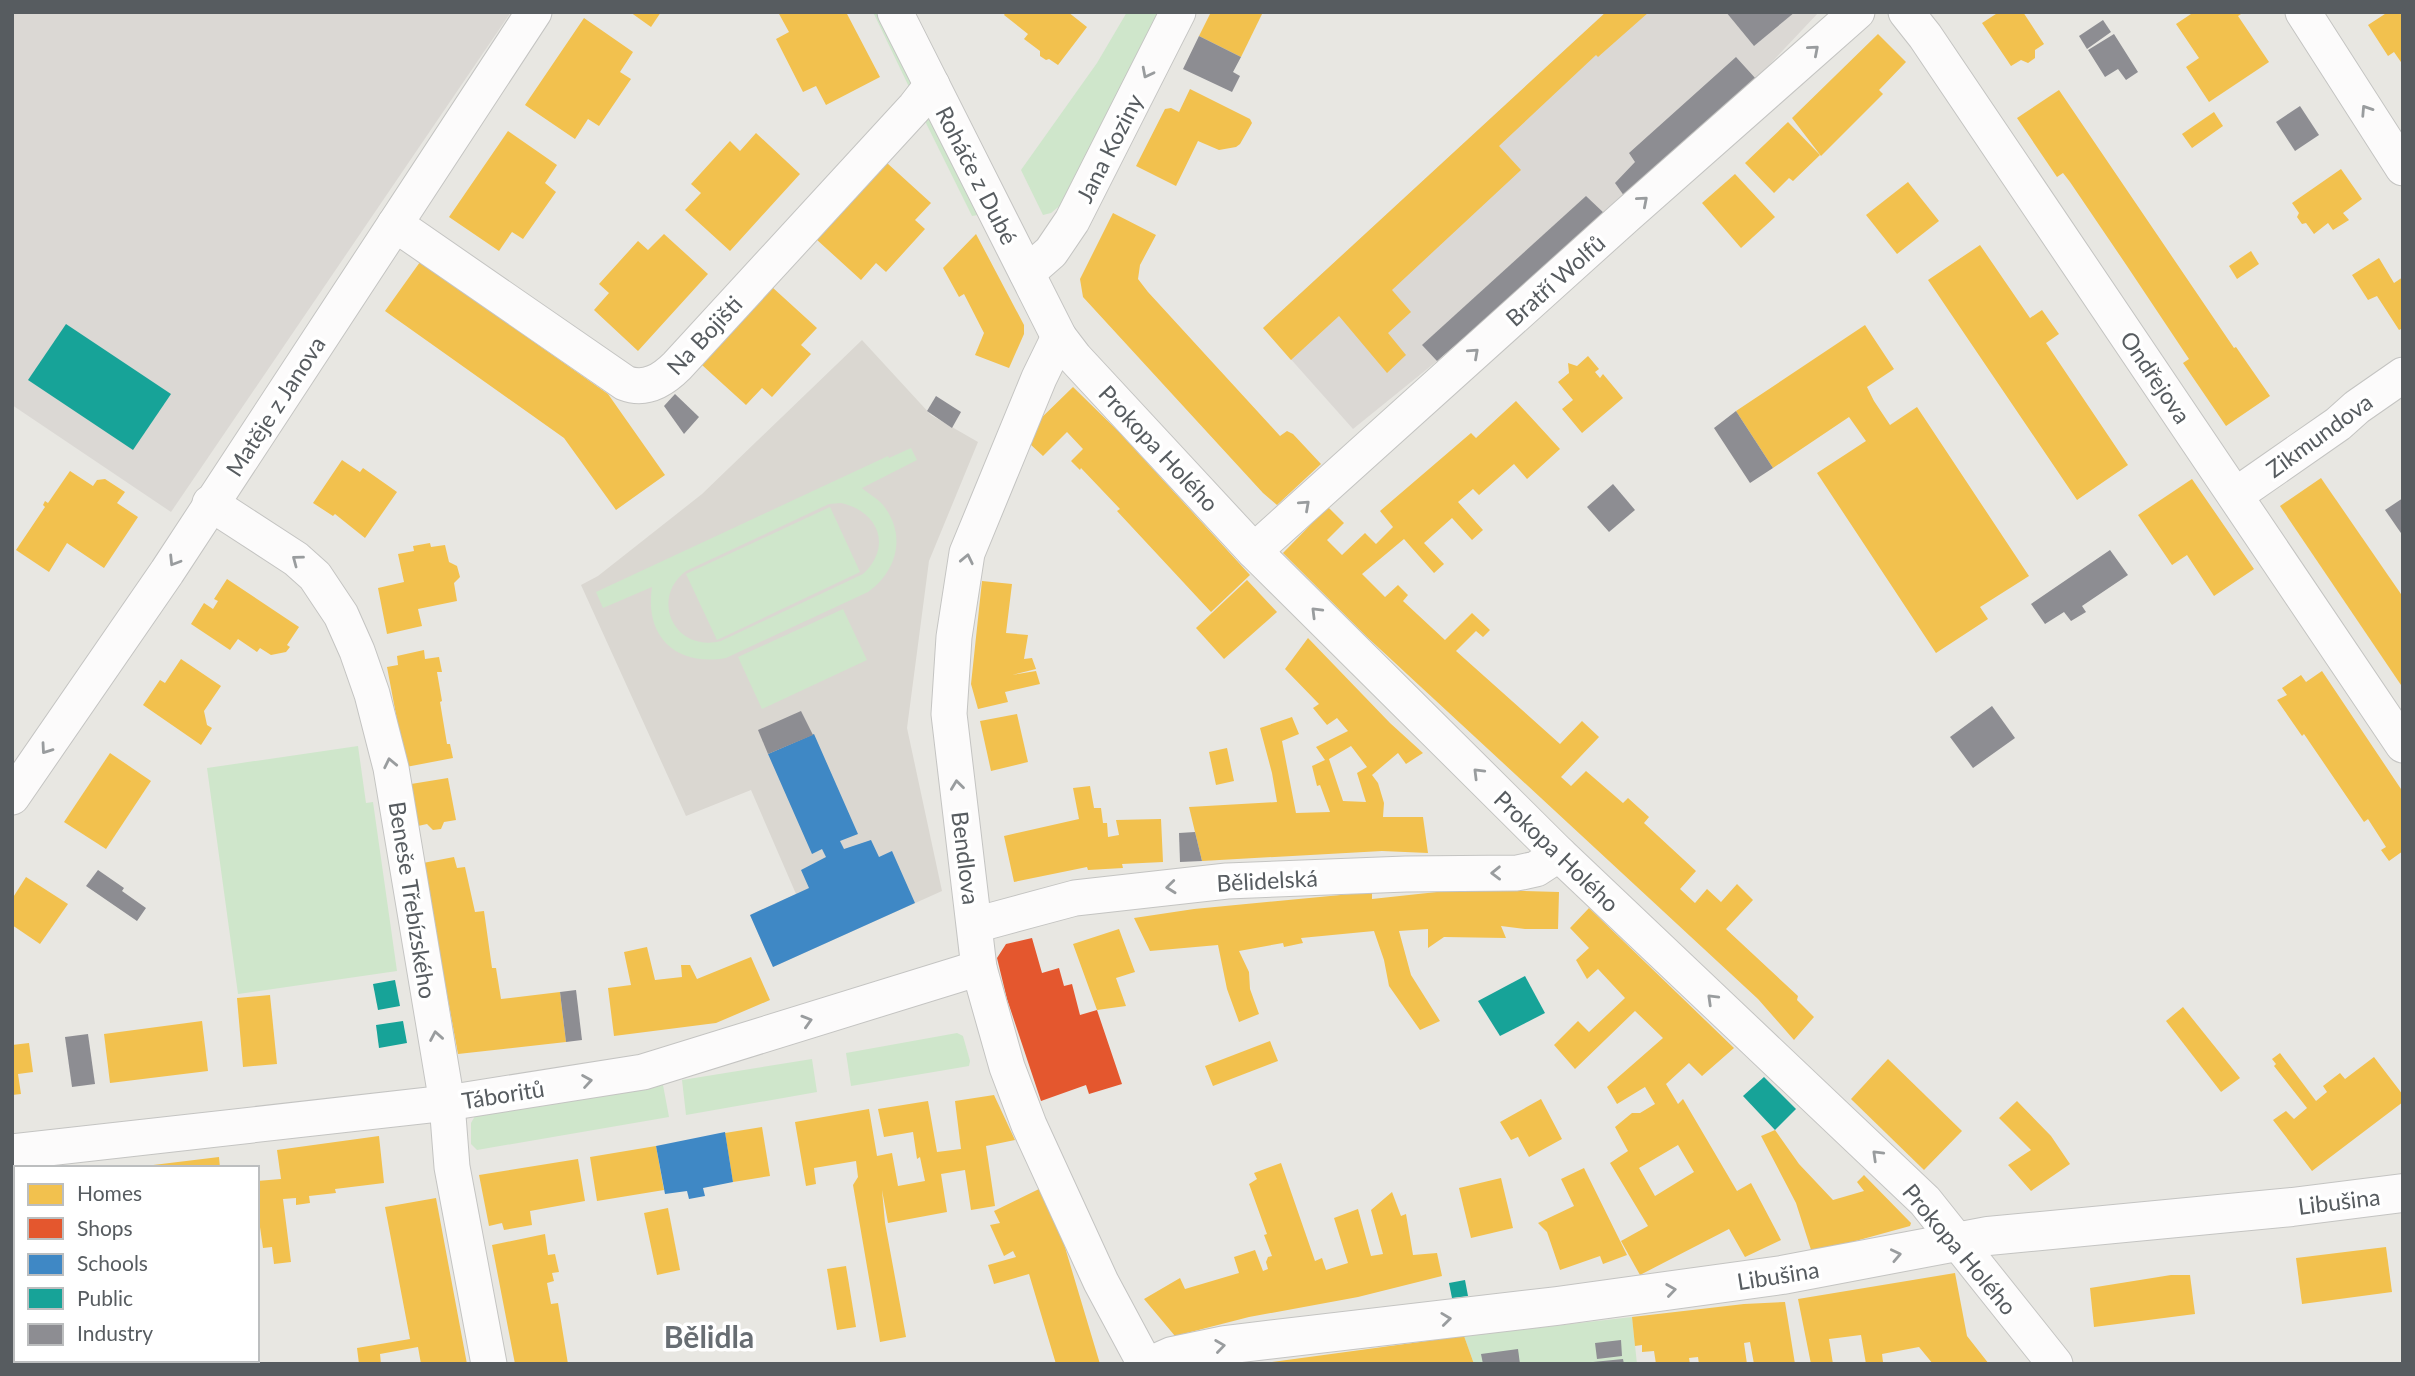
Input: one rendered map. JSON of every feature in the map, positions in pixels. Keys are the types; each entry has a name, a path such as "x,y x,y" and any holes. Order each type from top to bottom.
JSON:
{"street":[{"name":"Matěje z Janova","path":"12,797 167,572 534,12"},
{"name":"Roháče z Dubé","path":"895,12 1059,337"},
{"name":"Jana Koziny","path":"1027,273 1051,252 1072,221 1178,12"},
{"name":"Bratří Wolfů","path":"1254,551 1857,12"},
{"name":"Ondřejova","path":"1906,12 1925,36 2403,745"},
{"path":"2303,12 2403,168"},
{"name":"Na Bojišti","path":"394,224 625,383 647,385 664,378 677,366 915,107 932,85"},
{"name":"Prokopa Holého","path":"1059,337 1075,358 1254,551 1559,854 1925,1201 1955,1242 2055,1364"},
{"name":"Bendlova","path":"1059,337 1039,377 967,553 954,637 949,715 979,968 1007,1067 1030,1125 1101,1282 1145,1364"},
{"name":"Zikmundova","path":"2236,495 2403,375"},
{"name":"Beneše Třebízského","path":"210,503 306,567 332,599 357,651 378,713 391,768 447,1103 452,1167 489,1364"},
{"name":"Bělidelská","path":"975,925 1075,898 1227,881 1517,873 1536,869 1559,854"},
{"name":"Táboritů","path":"12,1152 447,1103 643,1072 979,968"},
{"name":"Libušina","path":"1154,1364 1188,1351 1225,1345 1544,1308 1782,1275 1999,1235 2292,1207 2403,1193"}],"shaded area":[{"path":"12,12 511,12 171,512 12,405"},
{"path":"1606,12 1819,12 1756,79 1606,215 1437,361 1353,429 1263,328"},
{"path":"862,340 931,415 978,442 929,561 907,728 942,891 773,967 750,915 796,894 751,790 686,816 581,585 598,576 702,494"}],"green space":[{"path":"873,12 882,12 910,78 911,91"},
{"path":"1127,12 1160,12 1063,203 1051,213 1043,215 1021,170 1097,63"},
{"path":"923,117 930,118 978,215 972,216"},
{"path":"911,448 917,460 862,488 883,505 895,528 896,540 892,563 886,574 868,592 726,658 708,660 679,653 659,634 653,620 652,587 603,608 596,592 888,456 889,458","holes":["841,503 854,507 872,522 879,541 872,563 863,574 721,641 705,643 691,639 680,632 672,621 669,595 686,571 829,504"]},
{"path":"830,507 860,572 717,640 686,574"},
{"path":"843,609 867,660 762,709 738,657"},
{"path":"358,746 366,803 373,802 397,971 238,994 207,768"},
{"path":"957,1033 963,1036 969,1066 851,1086 846,1053"},
{"path":"812,1059 817,1092 686,1115 682,1080"},
{"path":"663,1085 669,1117 477,1150 471,1144 471,1123 475,1116"},
{"path":"1632,1317 1637,1364 1474,1364 1464,1336"}],"building: Homes":[{"path":"630,12 661,12 651,27"},
{"path":"778,12 846,12 880,77 826,105 816,86 803,92 776,39 789,32"},
{"path":"1006,12 1068,12 1087,27 1058,65 1040,56 1040,51 1024,39 1028,34 1004,15"},
{"path":"1211,12 1263,12 1241,57 1199,36"},
{"path":"1606,12 1649,12 1598,57 1596,55 1499,146 1521,170 1392,290 1411,312 1388,333 1406,355 1387,373 1339,316 1291,360 1263,328"},
{"path":"1999,12 2023,12 2044,44 2035,50 2035,58 2028,63 2021,60 2011,66 1982,23"},
{"path":"2194,12 2244,12 2238,16 2269,62 2209,102 2186,67 2199,58 2176,24"},
{"path":"2388,12 2403,12 2403,65 2394,52 2388,56 2368,25"},
{"path":"584,18 633,52 620,72 631,79 599,126 588,119 575,139 525,105"},
{"path":"1878,34 1906,62 1879,90 1883,94 1821,156 1792,118"},
{"path":"1190,89 1250,119 1252,123 1236,147 1219,150 1198,141 1176,186 1136,166 1165,109 1171,108 1179,112"},
{"path":"2059,90 2234,348 2236,347 2270,396 2226,426 2183,363 2189,359 2070,182 2063,173 2057,177 2017,118"},
{"path":"2214,112 2223,126 2192,148 2182,134"},
{"path":"1788,122 1820,155 1793,181 1789,178 1774,193 1745,163"},
{"path":"508,131 557,165 545,183 556,192 523,239 512,232 499,251 449,217"},
{"path":"756,133 800,174 730,251 685,210 701,193 691,184 730,141 740,151"},
{"path":"887,163 931,203 915,220 925,229 886,272 876,263 861,280 816,239"},
{"path":"2341,169 2362,199 2343,213 2349,220 2333,230 2328,223 2314,234 2306,223 2302,224 2297,217 2299,213 2292,203"},
{"path":"1735,174 1775,217 1741,248 1702,203"},
{"path":"1908,182 1939,221 1897,254 1866,215"},
{"path":"1113,213 1156,235 1140,265 1138,279 1148,292 1280,436 1287,431 1293,434 1321,464 1277,505 1083,297 1080,279"},
{"path":"664,234 708,274 638,351 594,310 609,293 599,284 638,241 648,250"},
{"path":"976,234 1024,325 1024,334 1009,368 975,355 984,333 964,294 959,297 943,268"},
{"path":"1980,245 2030,318 2042,310 2059,334 2046,343 2128,465 2077,500 1928,280"},
{"path":"2251,251 2259,264 2237,279 2229,266"},
{"path":"2379,258 2394,283 2403,277 2403,328 2399,330 2377,296 2368,300 2352,275"},
{"path":"420,262 608,394 665,475 616,510 564,438 385,311"},
{"path":"772,287 817,328 801,345 811,354 772,397 762,388 746,405 702,365"},
{"path":"1865,325 1894,369 1867,387 1874,401 1890,425 1917,407 2029,576 1980,607 1988,619 1936,653 1817,473 1866,441 1849,417 1773,468 1736,411"},
{"path":"1588,356 1599,369 1595,372 1600,378 1603,374 1623,398 1582,433 1562,409 1573,400 1558,382 1569,373 1568,363 1577,366"},
{"path":"1073,387 1118,431 1250,575 1211,612 1117,511 1120,509 1071,461 1083,449 1067,432 1043,456 1030,444 1033,426"},
{"path":"1516,401 1560,449 1527,479 1514,464 1479,495 1473,489 1458,502 1483,530 1472,540 1452,518 1424,543 1444,564 1434,573 1404,539 1362,574 1385,597 1398,585 1408,595 1403,601 1445,640 1472,613 1490,630 1483,637 1476,631 1456,651 1560,744 1582,721 1599,737 1561,777 1571,786 1586,771 1623,803 1628,798 1649,817 1644,823 1696,871 1680,889 1695,903 1707,889 1721,902 1737,884 1753,900 1726,929 1798,996 1797,1000 1814,1017 1794,1040 1758,999 1367,637 1283,553 1328,507 1344,523 1327,540 1342,555 1365,533 1376,544 1393,527 1380,511 1471,433 1476,438"},
{"path":"342,460 360,472 363,468 397,492 365,538 335,514 333,516 313,503"},
{"path":"70,471 93,486 97,480 105,479 125,492 117,503 138,517 104,568 67,543 49,572 16,550 45,507 45,501 48,503"},
{"path":"2321,478 2403,597 2403,688 2280,506"},
{"path":"2192,479 2254,569 2214,596 2187,555 2172,565 2138,515"},
{"path":"430,543 431,547 445,545 449,562 457,566 460,577 454,583 457,601 418,609 422,626 387,634 378,588 404,582 398,554 414,551 413,546"},
{"path":"227,579 299,627 287,645 290,647 286,652 271,655 260,648 257,652 238,639 230,650 191,624 204,603 213,609 218,601 214,599"},
{"path":"1247,580 1277,612 1224,659 1196,628"},
{"path":"982,581 1012,584 1006,633 1028,635 1024,659 1032,658 1036,669 1012,675 1036,671 1040,684 1005,692 1008,702 978,709 971,684"},
{"path":"1308,638 1390,723 1423,753 1406,764 1398,753 1372,775 1378,783 1384,803 1383,817 1423,817 1428,853 1382,851 1202,861 1189,807 1277,802 1260,728 1292,717 1299,734 1282,741 1296,813 1330,812 1320,785 1317,786 1312,766 1325,760 1316,747 1348,731 1337,718 1327,725 1313,708 1319,704 1285,669","holes":["1351,746 1367,767 1357,773 1366,802 1343,801 1329,759"]},
{"path":"424,650 425,659 439,657 442,672 437,672 440,702 447,744 450,744 453,758 406,767 387,667 398,665 397,656"},
{"path":"181,659 221,686 204,711 207,725 212,728 201,745 143,705 160,680 165,683"},
{"path":"2322,671 2403,792 2403,851 2389,861 2381,850 2386,847 2368,819 2364,822 2304,734 2302,736 2277,700 2287,695 2282,688 2301,675 2306,682"},
{"path":"1017,714 1028,762 991,771 980,721"},
{"path":"1227,748 1234,781 1216,785 1209,752"},
{"path":"110,753 151,781 106,849 64,822"},
{"path":"448,778 456,820 444,822 441,829 433,830 427,824 418,826 411,784"},
{"path":"1090,786 1094,808 1101,808 1103,823 1107,823 1108,837 1119,835 1116,820 1161,819 1163,862 1122,864 1123,868 1088,870 1087,867 1014,882 1004,836 1079,819 1073,788"},
{"path":"454,857 457,868 465,867 475,912 484,911 492,968 496,968 501,999 560,992 566,1042 458,1054 423,863"},
{"path":"26,877 68,904 40,944 12,925 12,899"},
{"path":"1446,889 1559,892 1558,929 1501,926 1506,938 1444,937 1428,948 1428,929 1399,931 1411,975 1440,1021 1420,1030 1389,986 1374,931 1301,938 1303,943 1284,947 1283,943 1239,951 1249,972 1250,989 1259,1014 1239,1022 1227,989 1218,945 1150,951 1134,918 1194,909 1372,892 1372,899"},
{"path":"1589,908 1734,1048 1702,1076 1689,1063 1666,1084 1678,1104 1683,1099 1737,1191 1751,1183 1781,1240 1745,1257 1729,1229 1640,1275 1621,1241 1648,1226 1610,1163 1628,1151 1615,1127 1632,1113 1640,1113 1655,1104 1645,1087 1617,1104 1607,1087 1663,1038 1635,1011 1575,1069 1554,1045 1578,1021 1589,1032 1625,998 1598,969 1587,979 1576,960 1589,948 1570,928","holes":["1678,1145 1694,1172 1655,1196 1639,1168"]},
{"path":"1119,929 1135,972 1116,978 1126,1006 1097,1010 1073,944"},
{"path":"647,947 655,980 682,977 681,965 690,965 697,979 751,957 770,1000 716,1023 614,1036 608,988 631,985 624,952"},
{"path":"270,995 277,1064 243,1067 237,998"},
{"path":"2183,1007 2240,1078 2221,1092 2166,1021"},
{"path":"202,1021 208,1071 110,1083 104,1034"},
{"path":"1270,1041 1278,1061 1213,1086 1205,1066"},
{"path":"29,1043 33,1072 18,1074 21,1094 12,1095 12,1045"},
{"path":"2280,1053 2316,1101 2327,1092 2323,1086 2340,1073 2345,1079 2374,1057 2403,1095 2403,1102 2312,1171 2273,1120 2286,1111 2294,1119 2307,1108 2274,1066 2276,1064 2272,1059"},
{"path":"1888,1059 1962,1131 1924,1170 1851,1099"},
{"path":"994,1095 1015,1140 986,1146 995,1206 971,1210 965,1170 941,1174 947,1212 888,1223 882,1190 885,1223 906,1337 880,1342 853,1185 858,1177 856,1161 814,1168 816,1184 806,1186 795,1122 869,1109 877,1156 892,1153 898,1186 925,1181 920,1157 917,1159 913,1132 884,1137 878,1109 928,1101 937,1152 961,1149 955,1101"},
{"path":"1541,1099 1562,1139 1529,1157 1518,1137 1511,1140 1500,1122"},
{"path":"2017,1101 2051,1136 2070,1164 2031,1191 2008,1165 2031,1150 1999,1118"},
{"path":"762,1127 770,1176 733,1182 725,1133"},
{"path":"1775,1130 1799,1164 1833,1200 1864,1191 1857,1182 1864,1175 1911,1223 1910,1226 1812,1253 1796,1203 1761,1136"},
{"path":"379,1136 384,1183 335,1189 336,1193 309,1196 310,1203 296,1205 296,1198 283,1199 291,1262 274,1264 272,1247 263,1248 259,1220 259,1181 281,1179 277,1150"},
{"path":"656,1146 664,1190 597,1201 590,1157"},
{"path":"219,1157 220,1166 145,1166"},
{"path":"578,1159 585,1201 530,1211 532,1225 504,1230 502,1223 489,1226 479,1175"},
{"path":"1281,1163 1315,1261 1322,1258 1326,1270 1348,1263 1334,1218 1358,1209 1371,1256 1383,1254 1371,1210 1392,1192 1401,1216 1406,1214 1413,1255 1437,1253 1442,1276 1358,1297 1249,1317 1175,1336 1144,1299 1180,1278 1185,1289 1239,1273 1234,1257 1255,1250 1263,1271 1268,1269 1266,1262 1268,1257 1272,1256 1249,1184 1257,1179 1254,1173"},
{"path":"1584,1168 1627,1255 1603,1264 1600,1256 1560,1270 1547,1232 1538,1223 1574,1206 1561,1179"},
{"path":"1501,1178 1513,1228 1471,1238 1459,1188"},
{"path":"12,1184 14,1184 14,1228"},
{"path":"1039,1189 1064,1244 1100,1364 1056,1364 1029,1274 994,1284 988,1265 1016,1257 1013,1251 1004,1256 990,1225 1000,1223 994,1211"},
{"path":"436,1198 467,1364 421,1364 418,1347 380,1354 381,1364 359,1364 357,1348 410,1339 385,1207"},
{"path":"668,1208 680,1270 657,1275 644,1213"},
{"path":"545,1234 548,1255 555,1254 559,1272 552,1273 554,1281 547,1283 551,1304 558,1303 568,1364 515,1364 492,1245"},
{"path":"2386,1247 2392,1292 2302,1304 2296,1258"},
{"path":"846,1266 856,1327 837,1330 827,1269"},
{"path":"1955,1273 1967,1336 1989,1364 1933,1364 1919,1347 1882,1354 1883,1362 1866,1364 1861,1335 1829,1339 1833,1364 1811,1364 1798,1299"},
{"path":"2171,1275 2190,1275 2195,1314 2094,1327 2090,1288"},
{"path":"1785,1302 1795,1364 1754,1364 1750,1342 1744,1343 1747,1364 1699,1364 1698,1357 1689,1358 1690,1364 1656,1364 1654,1351 1642,1352 1642,1345 1635,1346 1632,1317"},
{"path":"1464,1336 1474,1364 1272,1364 1272,1362"}],"building: Shops":[{"path":"1032,938 1042,973 1059,968 1064,986 1072,984 1080,1015 1097,1010 1122,1084 1089,1094 1086,1085 1041,1101 1007,999 997,958 1006,944"}],"building: Schools":[{"path":"814,734 858,834 840,841 844,849 871,840 879,857 892,851 915,903 773,967 750,915 809,888 801,870 826,857 822,849 812,854 768,754"},
{"path":"725,1132 733,1182 703,1188 705,1196 689,1199 687,1191 665,1194 656,1146"}],"building: Public":[{"path":"66,324 171,394 133,450 28,380"},
{"path":"1525,976 1545,1013 1500,1036 1478,1001"},
{"path":"395,980 400,1006 378,1010 373,984"},
{"path":"403,1021 407,1043 379,1048 376,1025"},
{"path":"1764,1077 1796,1109 1775,1130 1743,1096"},
{"path":"1465,1280 1468,1296 1452,1298 1449,1283"}],"building: Industry":[{"path":"1726,12 1795,12 1754,46"},
{"path":"2103,20 2111,32 2087,49 2079,36"},
{"path":"2114,34 2138,72 2126,80 2118,69 2105,77 2088,50"},
{"path":"1199,36 1241,57 1233,72 1240,76 1232,92 1183,69"},
{"path":"1736,57 1756,79 1627,200 1615,183 1635,162 1629,153"},
{"path":"2300,106 2319,135 2295,151 2276,122"},
{"path":"1586,196 1606,215 1437,361 1422,345"},
{"path":"675,394 699,417 684,434 664,406"},
{"path":"936,396 961,412 952,428 927,411"},
{"path":"1736,411 1773,468 1750,483 1714,428"},
{"path":"1613,484 1635,510 1609,532 1587,507"},
{"path":"2403,498 2403,536 2385,510"},
{"path":"2110,550 2128,575 2082,606 2086,612 2071,621 2064,612 2045,624 2031,604"},
{"path":"1992,706 2015,738 1973,768 1950,737"},
{"path":"801,711 813,735 768,754 758,730"},
{"path":"1195,832 1202,861 1180,862 1179,833"},
{"path":"98,870 146,908 137,921 86,886"},
{"path":"576,990 582,1040 566,1042 560,992"},
{"path":"88,1034 95,1084 72,1087 65,1037"},
{"path":"1621,1340 1622,1356 1597,1359 1595,1343"},
{"path":"1518,1349 1520,1364 1483,1364 1481,1354"},
{"path":"1623,1359 1624,1364 1593,1364 1593,1362"}],"district":[{"name":"Bělidla","path":"709,1336"}]}
